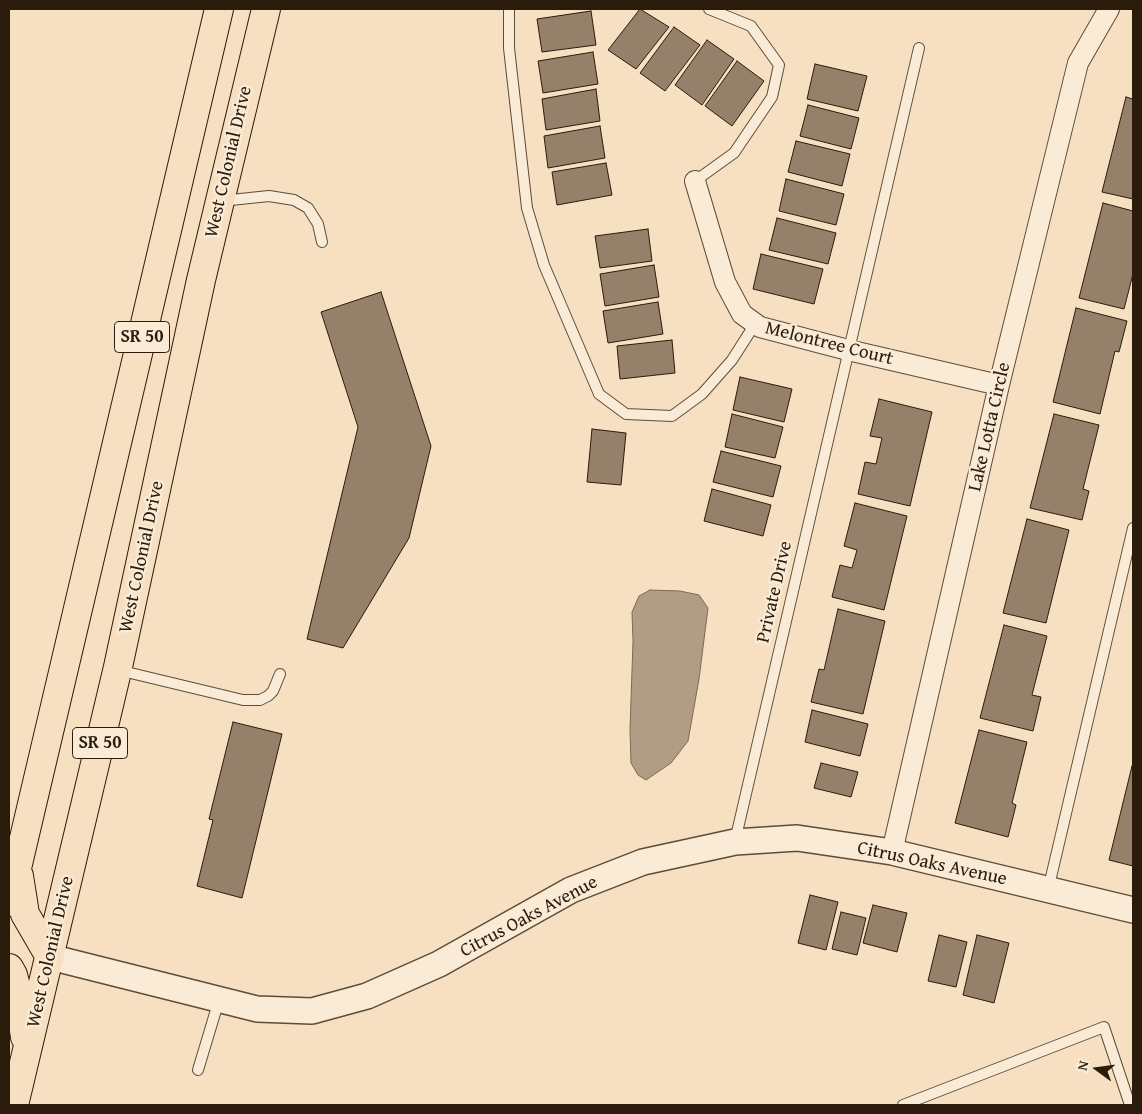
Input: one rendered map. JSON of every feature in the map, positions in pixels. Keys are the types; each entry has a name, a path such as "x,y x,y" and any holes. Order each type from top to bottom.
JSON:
{"highway":[{"name":"SR 50","path":"9,902 219,9"},
{"name":"West Colonial Drive","path":"14,1105 117,670 193,316 266,9"},
{"path":"17,864 25,914 50,957"},
{"path":"9,968 13,975 19,998 27,1050"}],"street":[{"name":"Lake Lotta Circle","path":"892,852 999,385 1078,63 1109,9"},
{"name":"Melontree Court","path":"695,181 725,282 742,314 760,327 848,350 999,385"},
{"name":"Citrus Oaks Avenue","path":"50,957 257,1009 312,1011 367,996 439,964 571,890 642,862 735,842 797,838 892,852 1133,910"}],"lane":[{"path":"510,9 509,48 527,208 544,265 599,394 626,414 672,416 702,394 732,360 756,324"},
{"path":"695,181 734,153 772,97 779,65 751,26 709,9"},
{"name":"Private Drive","path":"735,842 919,48"},
{"path":"220,202 269,196 294,200 308,208 318,224 322,242"},
{"path":"1048,890 1133,528"},
{"path":"117,670 243,700 260,700 268,696 273,690 280,674"},
{"path":"198,1070 220,1000"},
{"path":"902,1105 1104,1027 1130,1105"}],"shaded area":[{"path":"650,590 680,591 699,595 708,608 699,679 688,741 671,763 646,780 638,775 631,763 632,612 639,596"}],"building":[{"path":"640,9 669,27 636,69 608,50"},
{"path":"591,11 596,45 542,52 537,19"},
{"path":"674,27 700,45 665,91 640,73"},
{"path":"707,40 734,59 702,105 675,85"},
{"path":"593,52 598,84 543,93 538,61"},
{"path":"737,61 764,81 732,126 705,106"},
{"path":"815,64 867,76 858,111 807,99"},
{"path":"596,89 600,121 546,130 542,99"},
{"path":"1126,97 1133,99 1133,199 1102,192"},
{"path":"808,105 859,118 851,149 800,136"},
{"path":"600,126 605,158 548,168 544,136"},
{"path":"796,141 850,154 842,186 788,172"},
{"path":"606,163 612,195 557,205 552,172"},
{"path":"786,179 844,194 836,225 779,211"},
{"path":"1103,203 1133,211 1133,274 1124,309 1079,298"},
{"path":"777,218 836,233 828,264 769,250"},
{"path":"648,229 652,261 600,268 595,236"},
{"path":"761,254 823,269 814,304 753,289"},
{"path":"654,265 659,297 605,306 600,274"},
{"path":"381,292 431,446 409,538 343,648 307,639 358,427 321,312"},
{"path":"658,302 663,334 608,343 603,311"},
{"path":"1076,308 1127,321 1119,352 1115,351 1100,414 1053,402"},
{"path":"672,340 675,373 620,379 617,346"},
{"path":"740,377 792,389 784,422 733,410"},
{"path":"879,399 932,412 910,506 858,494 865,462 876,464 882,438 870,436"},
{"path":"732,414 783,427 775,458 725,447"},
{"path":"1054,414 1099,425 1083,489 1089,491 1082,520 1030,508"},
{"path":"592,429 626,433 621,485 587,482"},
{"path":"721,451 781,466 773,497 713,482"},
{"path":"712,489 771,505 763,536 704,521"},
{"path":"855,503 907,516 884,610 832,597 840,565 852,568 857,550 844,546"},
{"path":"1027,519 1069,530 1046,623 1003,613"},
{"path":"838,609 885,621 863,714 811,702 819,669 824,670"},
{"path":"1004,625 1047,636 1032,695 1041,697 1033,731 980,718"},
{"path":"812,710 868,724 860,756 805,742"},
{"path":"233,722 282,734 242,898 197,886 213,820 209,819"},
{"path":"979,730 1027,742 1012,803 1016,805 1008,837 955,823"},
{"path":"821,763 858,772 851,797 814,788"},
{"path":"1133,767 1133,866 1109,860"},
{"path":"810,895 838,902 826,950 798,943"},
{"path":"873,905 907,913 897,952 863,943"},
{"path":"841,912 866,918 857,955 832,949"},
{"path":"939,935 967,942 956,987 928,981"},
{"path":"977,935 1009,943 994,1003 963,995"}]}
